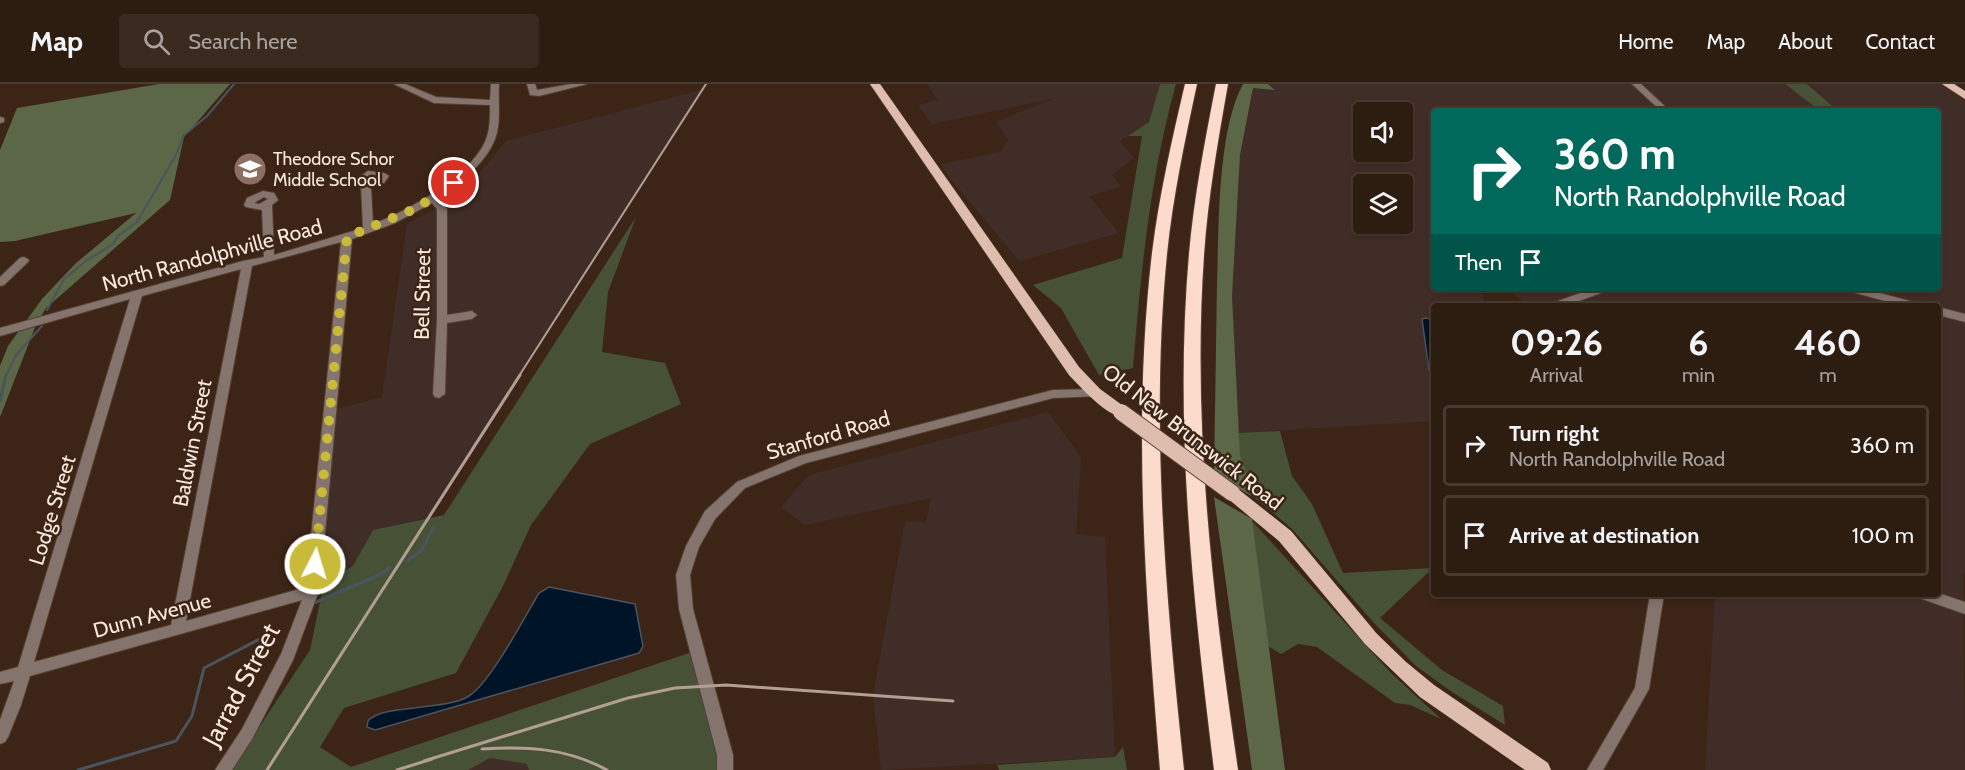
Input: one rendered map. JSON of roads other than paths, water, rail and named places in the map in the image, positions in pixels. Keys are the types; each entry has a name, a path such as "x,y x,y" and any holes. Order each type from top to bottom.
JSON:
{"highway":[{"path":"1172,770 1155,558 1153,367 1164,215 1180,128 1191,84"},
{"path":"1222,84 1198,222 1193,381 1199,530 1226,770"},
{"path":"1216,111 1234,84"}],"main road":[{"name":"Old New Brunswick Road","path":"875,84 1074,371 1095,393 1232,493 1285,536 1371,639 1400,668 1427,691 1541,770"},
{"path":"1947,84 1965,96"},
{"path":"1961,84 1965,87"}],"street":[{"path":"398,84 434,100 494,103"},
{"path":"531,84 533,93 583,84"},
{"path":"1636,84 1663,108"},
{"path":"471,102 495,88"},
{"name":"North Randolphville Road","path":"0,332 347,237 398,217 433,198 454,183 484,153 496,120 495,88"},
{"path":"366,185 368,228"},
{"name":"Bell Street","path":"433,198 442,209 439,394"},
{"path":"267,204 269,258"},
{"name":"Jarrad Street","path":"223,770 247,734 288,656 312,588 347,237"},
{"path":"0,283 24,260"},
{"name":"Baldwin Street","path":"177,630 247,263"},
{"path":"1562,303 1596,291"},
{"path":"1860,291 1906,303"},
{"name":"Lodge Street","path":"0,737 24,672 137,293"},
{"path":"1941,312 1965,318"},
{"path":"442,320 472,315"},
{"path":"1053,394 1069,382 1074,371"},
{"name":"Stanford Road","path":"725,770 725,755 686,609 683,575 693,546 711,515 741,485 803,459 1053,394 1095,393"},
{"name":"Dunn Avenue","path":"0,678 307,593 312,588"},
{"path":"1594,770 1642,689 1657,597"},
{"path":"1933,597 1965,608"}],"water":[{"path":"1422,319 1431,319 1431,374 1429,370"},
{"path":"549,587 635,604 643,646 639,653 375,730 367,727 368,721 386,712 445,704 469,696 478,689 497,664 539,593"}],"waterway":[{"path":"47,310 64,279 87,260 112,245 118,236 137,222 177,153 183,136 207,116 234,84"},
{"path":"6,376 16,355 42,326"},
{"path":"0,401 6,375"},
{"path":"407,561 421,551 434,527"},
{"path":"314,603 379,575 390,567"},
{"path":"78,770 176,741 192,716 204,668 279,629"}],"railway":[{"path":"519,376 706,84"},
{"path":"267,770 520,375"},
{"path":"424,761 628,698 675,688 726,685 953,701"},
{"path":"482,749 546,750 577,757 607,770"},
{"path":"397,770 432,759"}],"place":[{"name":"Theodore Schor Middle School","path":"250,169"}]}
